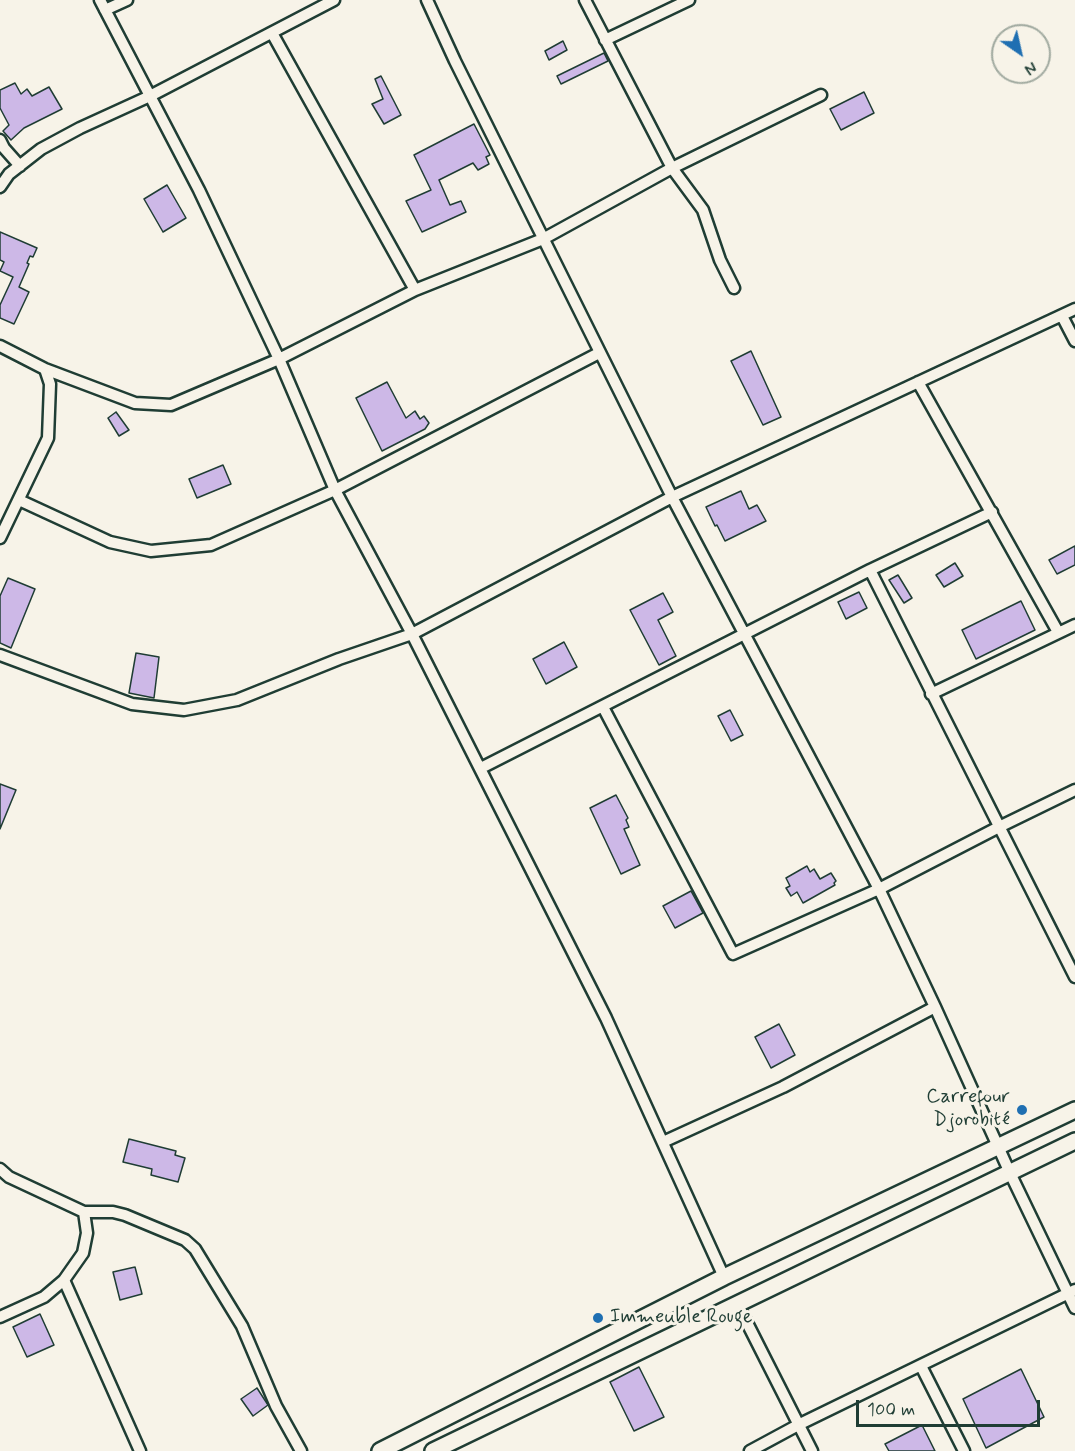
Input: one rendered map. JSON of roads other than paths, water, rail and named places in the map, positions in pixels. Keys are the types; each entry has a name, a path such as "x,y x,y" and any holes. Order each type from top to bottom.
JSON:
{"main road":[{"path":"380,1451 724,1277 1075,1110"},
{"path":"433,1451 1075,1141"}],"street":[{"path":"127,0 103,5 199,190 279,359 335,490 481,768 606,1018 724,1277"},
{"path":"0,188 9,174 41,149 80,128 150,96 334,0"},
{"path":"427,0 672,497 879,889 998,1148 1071,1292 1075,1308"},
{"path":"585,0 672,168 703,210 720,260 734,288"},
{"path":"605,39 689,0"},
{"path":"272,33 416,290"},
{"path":"0,346 45,369 135,403 171,405 279,359 416,290 543,239 672,168 821,95"},
{"path":"0,140 20,166"},
{"path":"0,655 132,704 184,710 237,700 339,659 412,634 672,497 1075,309"},
{"path":"1062,315 1075,341"},
{"path":"19,500 110,542 151,551 211,545 335,490 599,352"},
{"path":"0,538 48,438 50,384 45,369"},
{"path":"918,382 1058,632"},
{"path":"481,768 870,570 992,512"},
{"path":"870,570 1075,977"},
{"path":"931,694 1075,625"},
{"path":"603,707 734,954 879,889 1075,790"},
{"path":"663,1142 783,1087 935,1007"},
{"path":"0,1169 9,1177 84,1212 113,1212 125,1215 185,1240 195,1249 242,1326 276,1406 301,1451"},
{"path":"0,1317 44,1297 64,1280 83,1253 87,1233 84,1212"},
{"path":"64,1280 140,1451"},
{"path":"750,1451 800,1424 1071,1292"},
{"path":"737,1303 812,1451"},
{"path":"921,1366 964,1451"}],"place":[{"name":"Carrefour Djorobité","path":"1022,1110"},
{"name":"Immeuble Rouge","path":"598,1318"}]}
